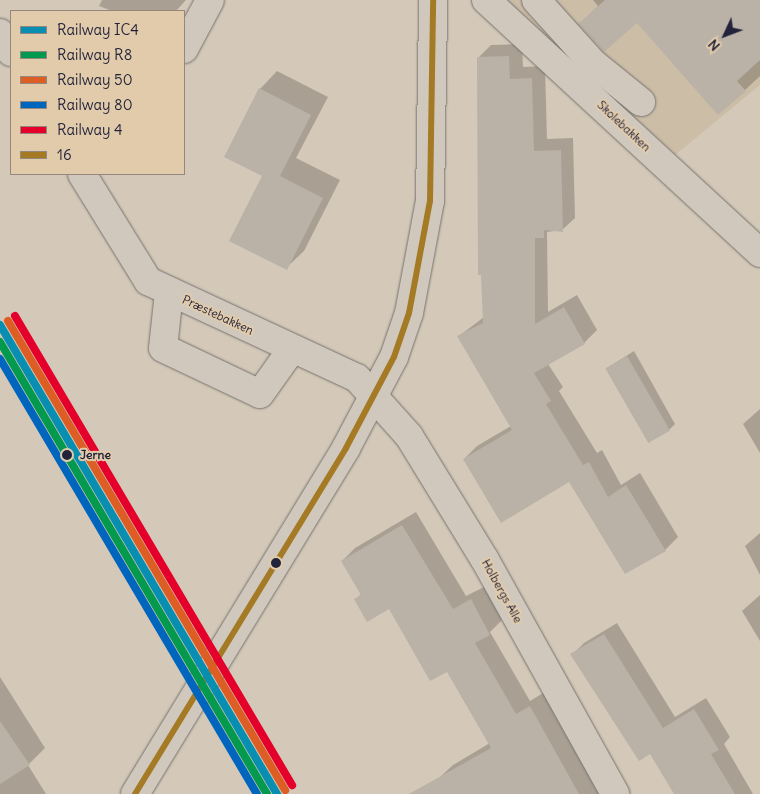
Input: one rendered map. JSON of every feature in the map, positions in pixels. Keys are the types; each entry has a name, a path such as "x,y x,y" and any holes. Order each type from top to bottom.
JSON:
{"street":[{"path":"185,47 210,0"},
{"path":"135,794 374,399 394,357 409,313 430,201 433,0"},
{"name":"Skolebakken","path":"486,0 760,253"},
{"path":"536,0 593,63 641,102"},
{"path":"0,33 10,50"},
{"name":"Præstebakken","path":"95,180 148,281 357,378 374,399"},
{"path":"169,292 163,348 260,394 292,349"},
{"name":"Holbergs Alle","path":"374,399 420,452 485,560 615,794"}],"shaded area":[{"path":"495,0 760,0 760,85 669,160"}],"building":[{"path":"605,0 760,0 760,60 737,81 746,91 718,115 637,23 604,52 578,24"},
{"path":"509,56 510,79 532,78 534,151 561,150 563,232 544,230 544,238 535,238 535,324 564,307 585,344 534,373 551,401 546,404 583,465 589,462 608,497 626,485 666,551 625,574 569,482 501,523 463,459 512,430 457,336 483,323 481,275 478,275 477,57"},
{"path":"259,88 311,115 280,176 323,198 287,270 229,241 262,176 224,157"},
{"path":"627,356 670,430 648,443 605,368"},
{"path":"402,525 453,609 471,599 490,635 475,643 516,714 530,706 579,794 409,794 491,748 447,672 430,681 389,609 367,622 354,599 361,595 341,561"},
{"path":"604,634 663,728 694,709 719,750 711,754 735,794 674,794 650,754 639,761 570,654"},
{"path":"0,721 30,765 0,784"}],"rail line":[{"name":"4","path":"15,316 292,785"},
{"name":"50","path":"8,321 285,790"},
{"name":"IC4","path":"0,325 277,794"},
{"name":"R8","path":"0,342 267,794"},
{"name":"80","path":"0,359 257,794"}],"transit line":[{"name":"16","path":"135,794 346,448 394,357 409,313 430,201 433,0"}],"place":[{"name":"Jerne","path":"67,455"}]}
